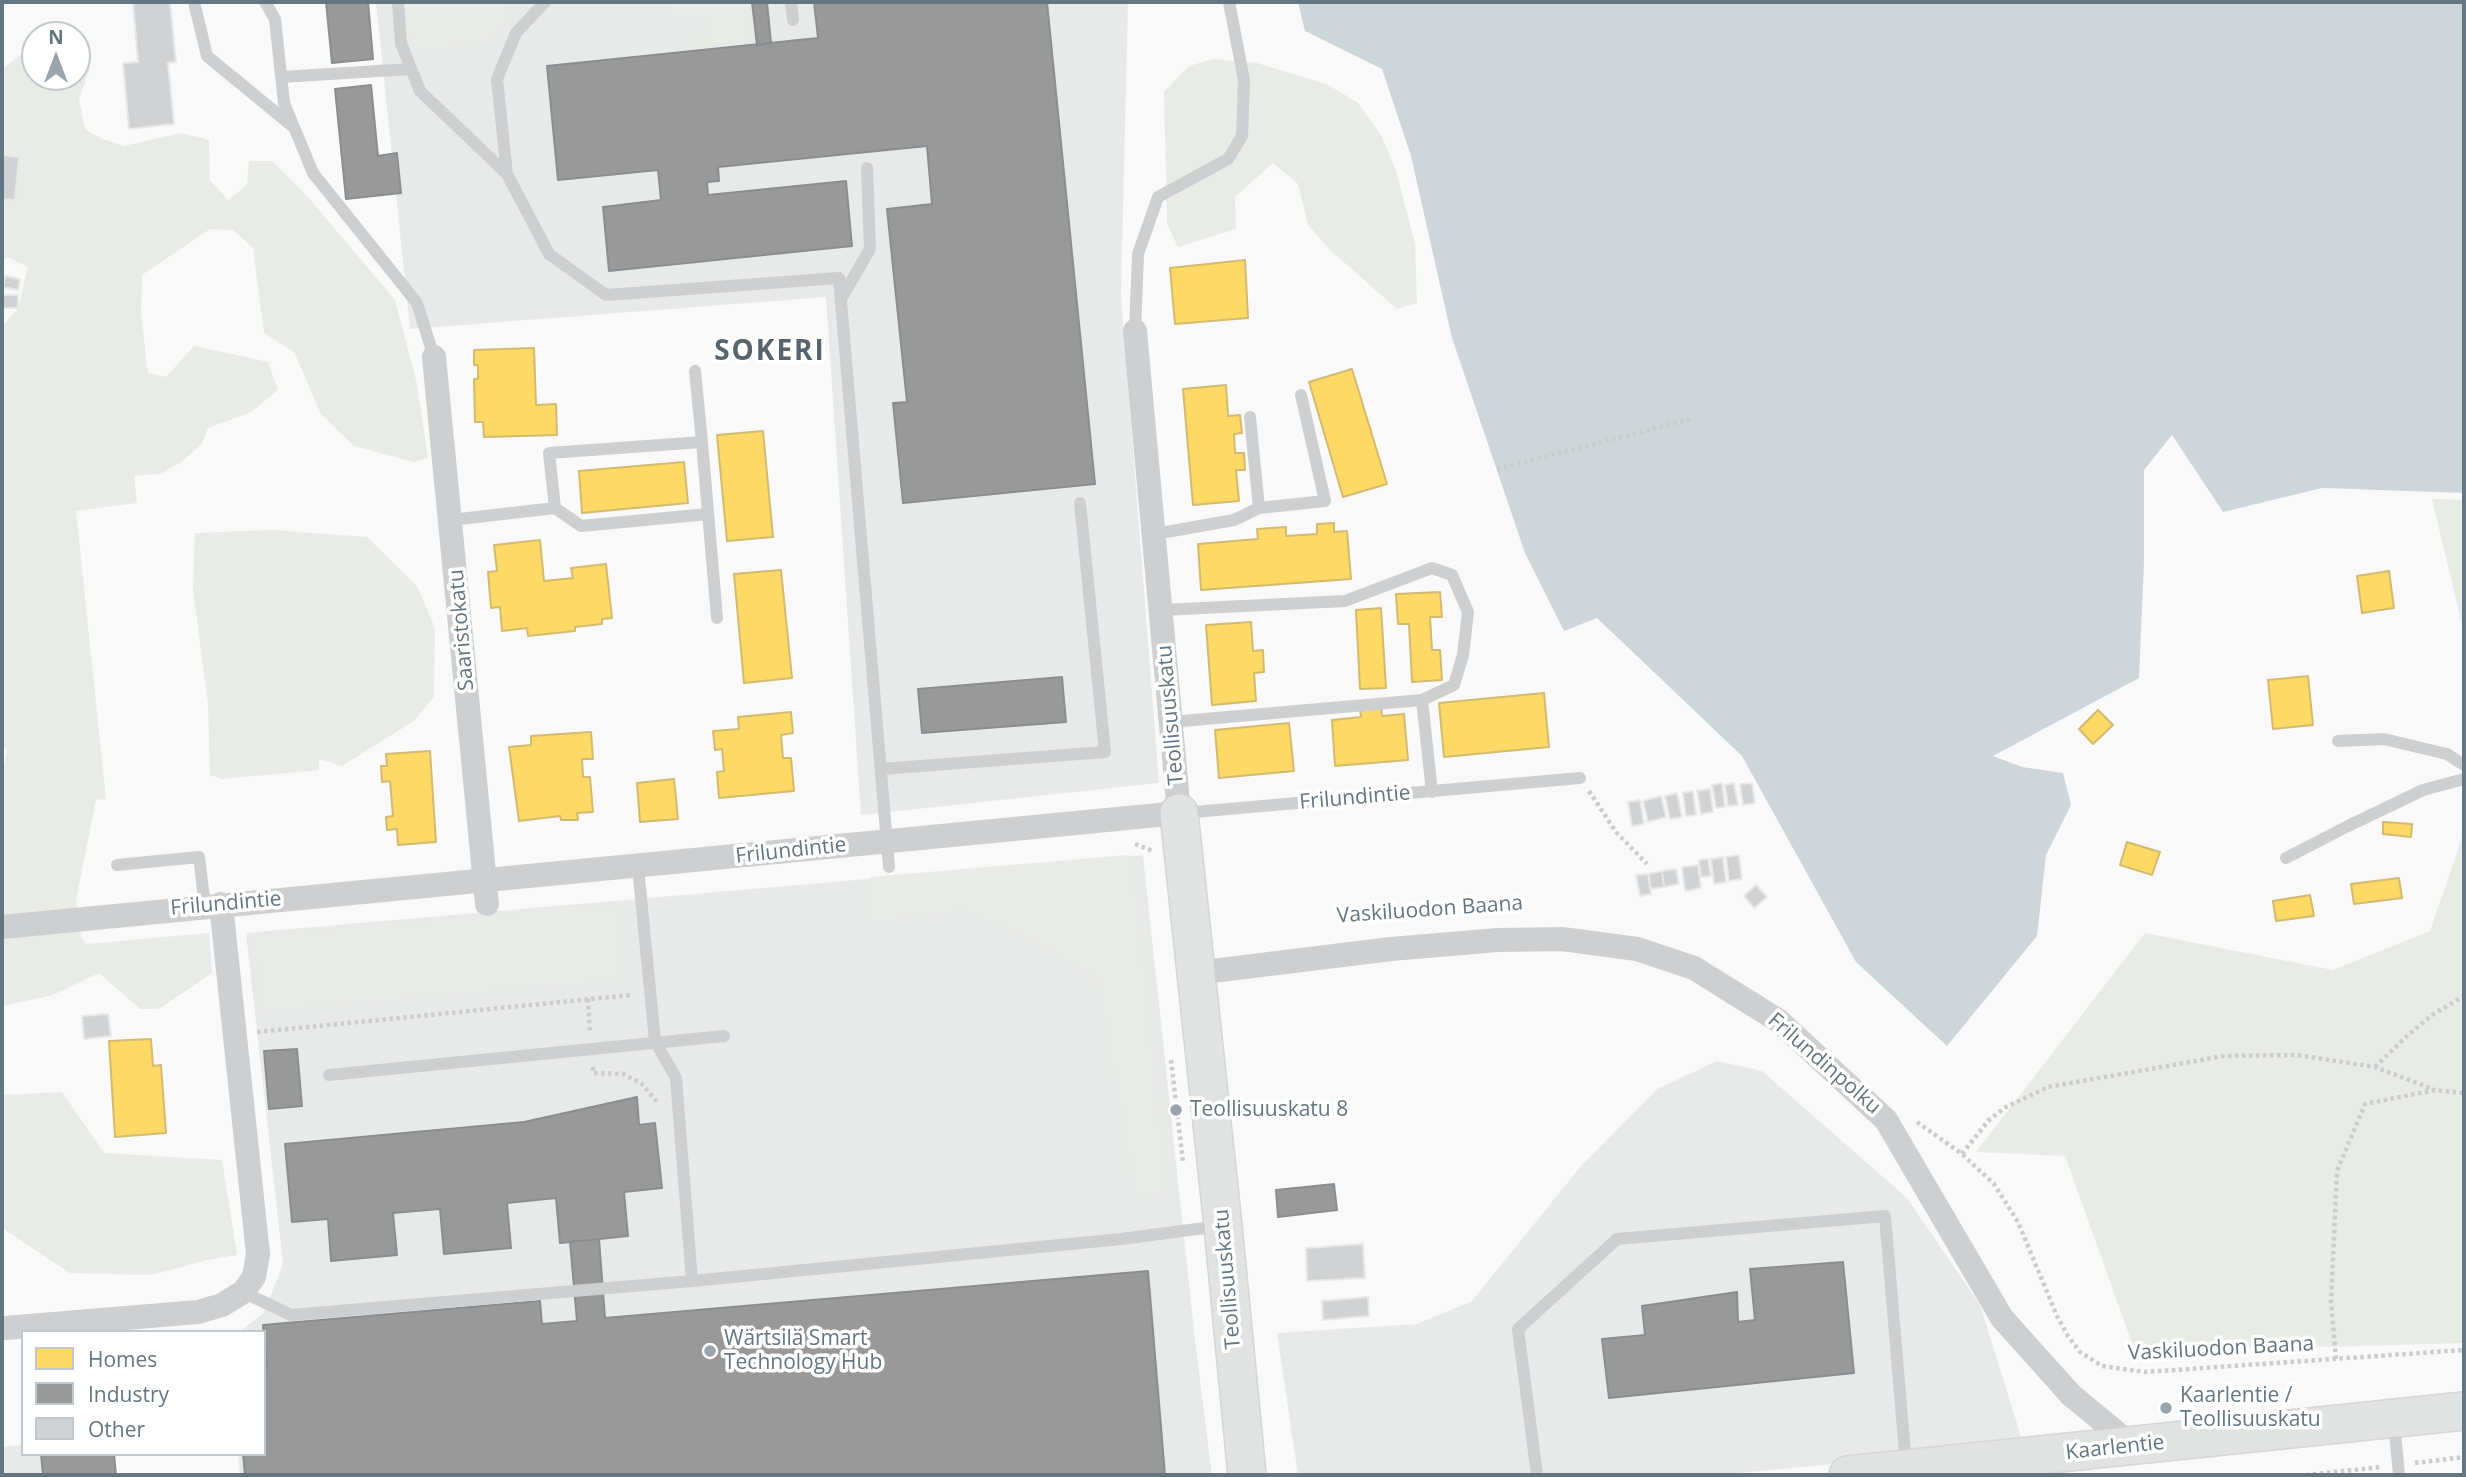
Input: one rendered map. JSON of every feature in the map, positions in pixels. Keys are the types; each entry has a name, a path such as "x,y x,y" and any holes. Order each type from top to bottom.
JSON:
{"street":[{"name":"Teollisuuskatu","path":"1135,331 1179,813 1247,1475"},
{"name":"Saaristokatu","path":"434,357 486,893"},
{"name":"Frilundintie","path":"2,927 213,905 486,893 638,867 1179,813"},
{"path":"4,1328 198,1311 222,1305 243,1292 254,1277 258,1255 213,905"},
{"name":"Frilundinpolku","path":"1196,973 1391,949 1498,940 1562,939 1637,949 1694,968 1779,1021 1886,1119 2002,1318 2071,1395 2134,1447"},
{"name":"Kaarlentie","path":"1849,1475 2464,1411"}],"lane":[{"path":"194,2 207,56 294,128"},
{"path":"265,2 275,19 284,103 313,173 417,303 434,357"},
{"path":"398,2 401,43 420,91 507,174 549,254 606,295 839,278 889,867"},
{"path":"507,174 497,79 516,33 545,2"},
{"path":"790,2 793,20"},
{"name":"Teollisuuskatu","path":"1135,331 1138,254 1158,197 1228,159 1242,136 1244,80 1229,2"},
{"path":"281,77 411,69"},
{"path":"841,299 870,249 867,168"},
{"path":"695,371 717,618"},
{"path":"1155,534 1234,520 1259,508 1325,501 1301,396"},
{"path":"1250,417 1259,508"},
{"path":"555,508 549,453 702,442"},
{"path":"881,769 1105,752 1080,503"},
{"path":"451,520 555,508 581,526 708,514"},
{"path":"1162,610 1345,601 1432,568 1452,575 1468,612 1463,655 1454,685 1422,700 1171,722"},
{"path":"1422,700 1432,792"},
{"path":"2338,741 2384,738 2447,754 2464,765"},
{"name":"Frilundintie","path":"1179,813 1580,778"},
{"path":"2286,858 2423,790 2464,779"},
{"path":"117,865 199,857 213,905"},
{"path":"638,867 655,1041 676,1078 692,1281"},
{"path":"329,1075 724,1036"},
{"path":"1537,1475 1518,1328 1617,1239 1885,1216 1906,1469"},
{"path":"243,1292 291,1315 692,1281 1121,1239 1223,1226"},
{"path":"2393,1418 2399,1475"}],"path":[{"path":"1497,469 1691,419"},
{"path":"1580,778 1616,832 1647,864"},
{"path":"1122,846 1136,844 1150,848 1158,856"},
{"path":"252,1032 651,993"},
{"path":"2375,1067 2424,1022 2464,996"},
{"path":"588,999 593,1073 623,1074 641,1083 660,1106"},
{"path":"1171,1054 1184,1164"},
{"path":"1962,1154 1988,1121 2004,1108 2048,1087 2224,1056 2297,1055 2375,1067 2435,1090 2464,1093"},
{"path":"2336,1359 2331,1301 2337,1171 2365,1104 2435,1090"},
{"name":"Vaskiluodon Baana","path":"1912,1119 1962,1154 1993,1184 2010,1208 2068,1336 2090,1360 2111,1368 2145,1372 2464,1350"}],"shaded area":[{"path":"376,2 1128,2 1121,295 1159,783 861,815 826,297 410,329"},
{"path":"404,2 512,2 504,22 484,43 415,52 406,27"},
{"path":"667,2 748,2 752,39 693,46 693,35 708,34 709,18 672,20"},
{"path":"1298,2 2464,2 2464,493 2322,488 2223,512 2172,435 2144,470 2144,561 2139,678 1993,756 2022,767 2063,773 2071,805 2046,855 2037,936 1947,1046 1856,962 1742,756 1597,618 1564,631 1525,553 1452,338 1411,156 1382,69 1305,31"},
{"path":"21,54 21,91 82,91 79,99 85,129 100,138 124,146 181,133 209,140 210,180 228,200 247,185 249,161 272,161 308,197 395,300 417,384 428,458 414,462 354,446 321,414 294,352 264,333 253,248 233,230 210,229 142,275 141,314 148,373 166,377 194,346 268,362 278,390 251,412 208,428 202,444 180,463 160,474 134,476 137,503 76,511 106,799 96,800 76,900 81,937 86,944 209,933 212,973 159,1009 140,1009 99,973 53,995 2,1006 2,779 7,750 2,747 2,327 18,308 28,267 7,257 2,262 2,69"},
{"path":"1213,59 1257,63 1326,84 1357,102 1381,135 1396,170 1415,244 1417,303 1397,309 1329,249 1308,225 1298,184 1273,163 1235,197 1236,229 1178,247 1167,224 1164,92 1189,66"},
{"path":"2432,499 2464,500 2464,633"},
{"path":"272,530 367,537 417,586 435,628 434,697 414,721 342,766 319,759 319,770 222,779 210,775 208,705 193,589 195,533"},
{"path":"2464,832 2464,1343 2330,1347 2276,1345 2138,1360 2065,1156 1976,1152 2145,933 2333,970 2430,931"},
{"path":"1129,855 1138,908 1166,1195 1136,1198 1098,980 1018,932 961,911 872,923 870,877"},
{"path":"1143,855 1212,1475 240,1475 238,1456 266,1456 266,1330 242,1330 264,1313 283,1264 246,933"},
{"path":"616,904 623,980 260,1012 254,935"},
{"path":"1717,1061 1762,1071 1907,1198 1980,1305 2024,1446 1718,1475 1298,1475 1277,1333 1417,1324 1472,1301 1581,1166 1657,1089"},
{"path":"62,1092 104,1153 222,1160 237,1255 152,1275 70,1273 2,1228 2,1095"},
{"path":"21,1445 21,1456 114,1456 116,1475 2,1475 2,1447"}],"building: Homes":[{"path":"1245,260 1248,318 1175,324 1170,268"},
{"path":"534,348 536,405 556,404 557,435 484,437 483,422 475,422 474,379 478,379 478,365 474,365 474,350"},
{"path":"1352,369 1387,484 1343,497 1309,382"},
{"path":"1226,385 1228,416 1240,415 1242,433 1234,434 1235,453 1244,453 1245,470 1236,470 1239,501 1193,505 1183,389"},
{"path":"763,431 773,537 727,541 717,435"},
{"path":"684,462 688,503 582,513 579,471"},
{"path":"1334,523 1334,532 1347,531 1351,579 1201,590 1198,544 1258,539 1257,529 1286,527 1286,536 1317,534 1317,524"},
{"path":"540,540 544,581 573,578 571,568 606,564 612,618 602,619 602,624 575,627 575,631 528,636 527,628 502,631 500,607 491,608 488,572 497,571 494,545"},
{"path":"781,570 792,678 744,683 734,574"},
{"path":"2389,571 2394,608 2362,613 2357,576"},
{"path":"1440,592 1442,617 1430,617 1432,650 1440,650 1442,680 1412,682 1409,624 1398,624 1396,594"},
{"path":"1381,608 1386,688 1360,689 1356,610"},
{"path":"1251,622 1253,651 1263,650 1264,672 1254,673 1256,701 1212,705 1206,625"},
{"path":"2308,676 2313,725 2273,729 2268,680"},
{"path":"1544,693 1549,747 1444,757 1439,703"},
{"path":"1381,707 1382,716 1404,714 1408,760 1335,766 1332,720 1361,717 1360,709"},
{"path":"2098,710 2113,725 2093,744 2079,729"},
{"path":"791,712 793,733 781,735 783,758 791,758 794,791 719,798 717,772 724,771 722,749 715,750 713,731 739,729 738,717"},
{"path":"1289,723 1294,771 1219,778 1215,730"},
{"path":"591,732 593,759 582,759 583,777 590,777 593,812 577,813 578,820 561,820 560,816 519,821 509,747 531,745 531,736"},
{"path":"430,751 436,842 398,845 397,829 387,830 386,817 393,816 390,781 382,782 381,766 387,766 386,754"},
{"path":"674,779 678,819 640,822 637,783"},
{"path":"2383,822 2412,824 2411,837 2383,834"},
{"path":"2127,842 2160,852 2152,875 2120,865"},
{"path":"2399,878 2402,898 2354,904 2351,884"},
{"path":"2310,895 2314,916 2276,921 2273,901"},
{"path":"151,1039 153,1066 161,1065 166,1133 115,1137 109,1041"}],"building: Industry":[{"path":"326,2 368,2 373,59 332,63"},
{"path":"752,2 767,2 771,43 757,45"},
{"path":"814,2 1047,2 1095,484 903,503 893,403 907,402 887,209 932,204 927,146 718,167 719,181 707,182 708,195 846,181 852,246 609,271 603,207 661,200 658,170 558,180 547,66 818,38"},
{"path":"371,85 378,156 397,153 401,193 346,199 335,89"},
{"path":"1062,677 1066,722 922,733 918,689"},
{"path":"297,1049 302,1106 269,1109 264,1051"},
{"path":"637,1097 639,1125 655,1123 662,1188 624,1192 628,1236 560,1243 556,1198 507,1203 511,1248 444,1254 440,1209 393,1213 397,1255 331,1261 328,1219 292,1222 285,1144 524,1122"},
{"path":"1334,1184 1337,1210 1278,1217 1276,1190"},
{"name":"Wärtsilä Smart Technology Hub","path":"599,1239 605,1318 1148,1271 1165,1475 245,1475 243,1456 266,1456 267,1368 266,1330 263,1330 263,1325 540,1301 542,1324 577,1321 570,1242"},
{"path":"1843,1262 1854,1373 1609,1398 1602,1339 1645,1335 1642,1306 1737,1292 1738,1322 1755,1320 1750,1269"},
{"path":"41,1456 114,1456 116,1475 43,1475"}],"building: Other":[{"path":"133,2 170,2 176,62 168,63 174,124 129,129 123,63 138,62"},
{"path":"2,155 19,157 15,200 2,199"},
{"path":"5,276 20,279 18,290 3,287"},
{"path":"2,295 18,295 18,308 2,308"},
{"path":"1722,783 1725,807 1716,808 1712,785"},
{"path":"1734,783 1738,805 1728,806 1725,785"},
{"path":"1752,783 1755,803 1743,805 1740,784"},
{"path":"1710,789 1713,812 1701,814 1697,791"},
{"path":"1693,791 1696,815 1686,816 1683,793"},
{"path":"1677,793 1682,817 1670,819 1665,796"},
{"path":"1661,796 1666,817 1648,822 1643,801"},
{"path":"1640,800 1644,824 1632,826 1628,802"},
{"path":"1739,855 1742,879 1729,881 1726,857"},
{"path":"1723,857 1726,882 1714,884 1711,859"},
{"path":"1708,859 1711,876 1701,877 1699,860"},
{"path":"1698,865 1701,888 1685,891 1682,867"},
{"path":"1676,869 1679,884 1664,887 1662,871"},
{"path":"1662,871 1664,887 1651,889 1648,874"},
{"path":"1648,874 1651,894 1640,896 1636,875"},
{"path":"1756,885 1767,897 1754,908 1744,896"},
{"path":"108,1014 111,1036 84,1039 82,1016"},
{"path":"1363,1244 1365,1278 1307,1281 1306,1248"},
{"path":"1368,1297 1369,1316 1323,1320 1322,1301"}],"place":[{"name":"Teollisuuskatu 8","path":"1176,1110"},
{"name":"Wärtsilä Smart Technology Hub","path":"710,1351"},
{"name":"Kaarlentie / Teollisuuskatu","path":"2166,1408"}],"district":[{"name":"SOKERI","path":"770,352"}]}
